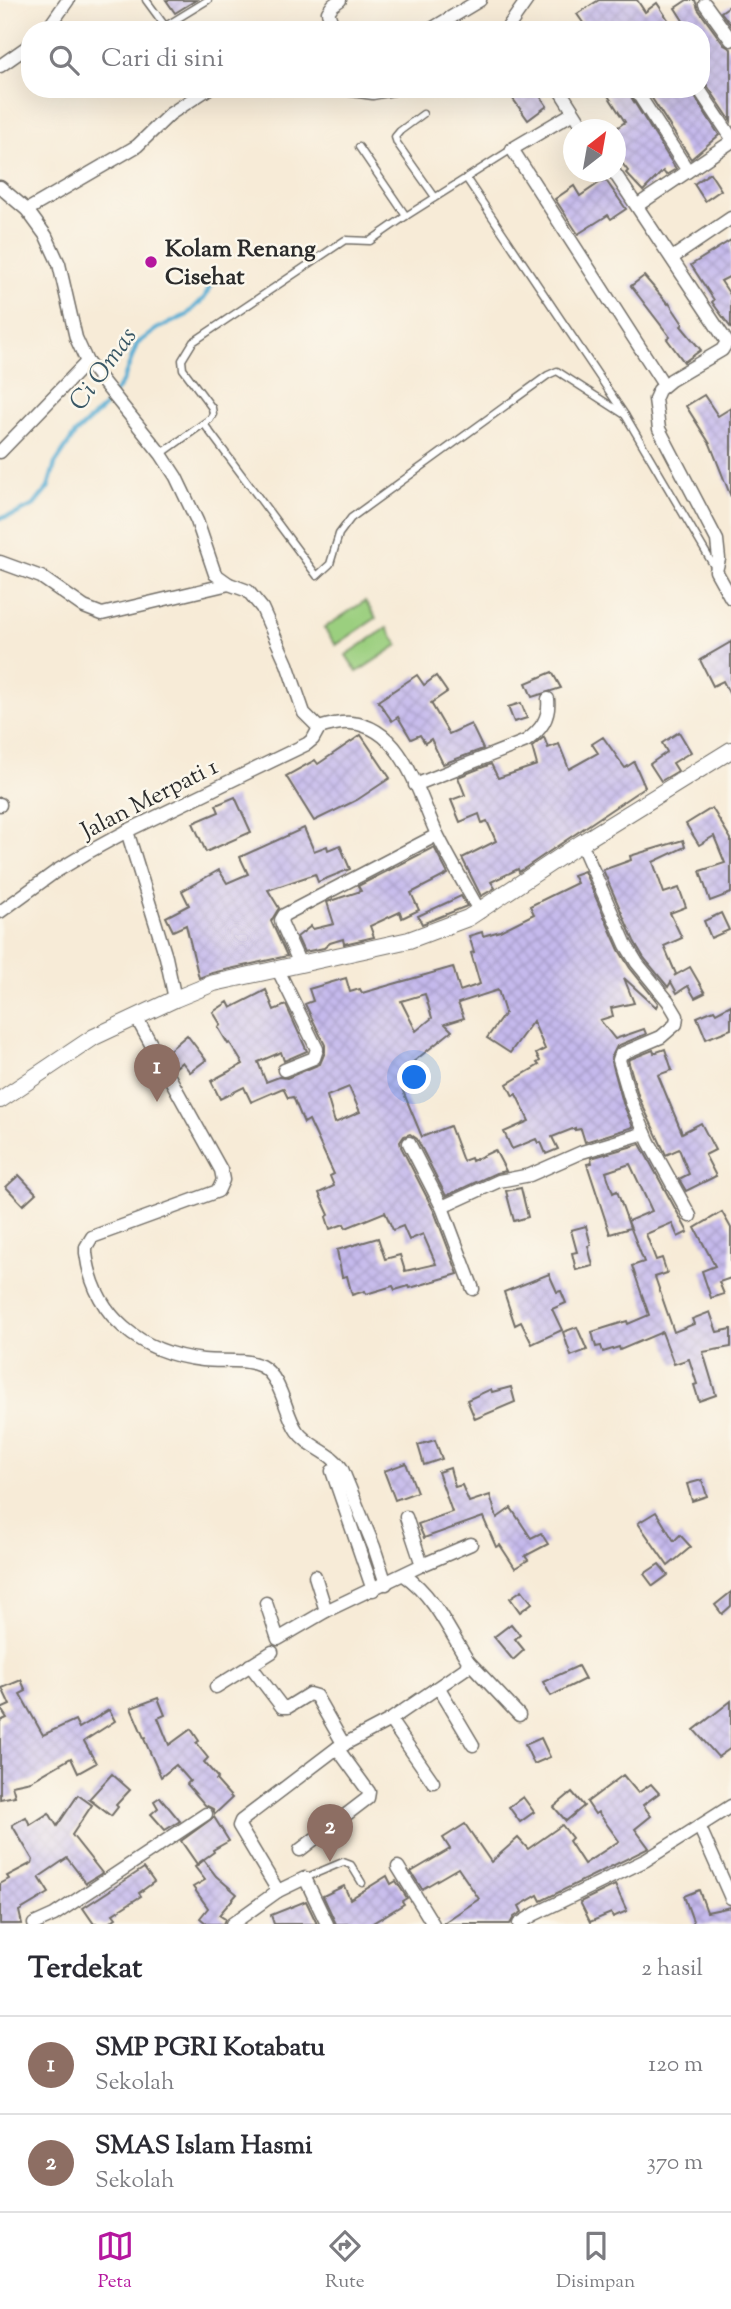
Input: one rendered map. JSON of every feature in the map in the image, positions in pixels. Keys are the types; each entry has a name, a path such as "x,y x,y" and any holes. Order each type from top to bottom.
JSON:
{"main road":[{"path":"0,1100 94,1037 214,983 409,940 480,912 581,843 731,750"}],"street":[{"path":"54,21 68,0"},
{"path":"331,21 328,12 332,5 340,0"},
{"path":"445,21 480,0"},
{"path":"512,21 527,0"},
{"path":"705,4 731,40"},
{"path":"0,66 21,51"},
{"path":"27,210 137,146 170,114 194,98"},
{"path":"564,98 577,119"},
{"path":"641,98 688,171"},
{"path":"638,205 731,140 705,98"},
{"path":"573,113 512,149 664,385"},
{"path":"621,182 725,336 728,346 664,385 655,399 659,429 717,540 719,559 716,571 731,598"},
{"path":"0,187 38,223 53,250 63,279 76,338 87,362 161,454 189,501 215,574 229,584 248,591 262,608 287,664 304,713 319,728 355,723 374,731 393,747 402,758 437,835 480,912"},
{"path":"672,258 730,220"},
{"path":"0,452 87,362"},
{"path":"0,562 41,577 89,611 102,614 229,584"},
{"path":"415,785 526,741 538,732 546,720 548,699"},
{"name":"Jalan Merpati 1","path":"0,912 70,862 127,831 307,744 319,728"},
{"path":"127,831 163,948 175,999"},
{"path":"300,964 282,924 284,915 437,835"},
{"path":"581,843 631,954 677,1016 676,1024 669,1032 621,1054 618,1058 631,1101 645,1133 690,1216"},
{"path":"277,968 317,1049 314,1058 284,1070"},
{"path":"136,1017 221,1171 223,1180 218,1192 92,1237 88,1241 86,1254 97,1296 111,1317 134,1337 157,1348 180,1357 252,1363 268,1371 296,1430 335,1458 342,1469 386,1584"},
{"path":"442,1207 499,1181 530,1175 582,1152 645,1133"},
{"path":"409,1143 442,1207 473,1289"},
{"path":"332,1471 373,1590"},
{"path":"406,1517 422,1565"},
{"path":"266,1603 278,1639 326,1611 471,1544"},
{"path":"404,1575 421,1589 446,1623 468,1661 519,1715"},
{"path":"315,1576 326,1611"},
{"path":"216,1687 272,1652"},
{"path":"278,1891 239,1824 341,1746 390,1720 439,1688 466,1668 468,1661"},
{"path":"250,1665 282,1707 288,1707 309,1694 316,1696 341,1746 369,1792 368,1798 300,1850"},
{"path":"439,1688 473,1745"},
{"path":"390,1720 433,1782"},
{"path":"519,1924 534,1914 638,1865 731,1806"},
{"path":"34,1924 46,1920 206,1814"},
{"path":"700,1828 731,1898"},
{"path":"398,1867 433,1924"},
{"path":"232,1924 278,1891 305,1878 327,1924"}],"lane":[{"path":"146,0 160,21"},
{"path":"175,21 208,0"},
{"path":"423,114 395,137 435,197"},
{"path":"359,147 406,216"},
{"path":"161,454 204,424 213,414 212,408 183,369 182,360 192,342 345,240 370,241 512,149"},
{"path":"466,178 625,415 716,571"},
{"path":"204,424 317,576 330,564 339,534 351,518 548,375 557,371 625,415"},
{"path":"305,1878 343,1862 351,1865 362,1883"}],"green space":[{"path":"365,601 376,618 336,645 324,628"},
{"path":"387,628 398,645 357,672 346,655"}],"building":[{"path":"166,0 196,0 175,13"},
{"path":"599,0 637,0 645,12 657,3 669,21 582,21 577,14"},
{"path":"687,0 695,0 707,21 683,21 675,8"},
{"path":"731,5 731,25 721,12"},
{"path":"710,26 724,45 731,49 731,121 710,90"},
{"path":"512,98 541,98 547,106 528,120"},
{"path":"610,98 632,98 676,169 666,175 663,171 643,191 626,173 626,119 623,119"},
{"path":"652,98 696,98 719,135 691,159"},
{"path":"710,173 721,190 705,201 694,184"},
{"path":"601,182 607,182 626,209 611,219 608,215 578,234 555,199 574,186 580,196"},
{"path":"731,240 731,276 721,281 731,296 731,328 712,302 714,300 691,265"},
{"path":"644,276 669,303 683,324 681,326 701,350 684,362 667,339 670,337 631,286"},
{"path":"704,395 718,416 731,408 731,497 710,444 686,406"},
{"path":"731,642 731,697 723,681 713,686 700,660"},
{"path":"552,672 561,688 532,697 526,683"},
{"path":"417,675 424,685 436,676 447,692 431,703 449,734 471,724 483,749 443,764 431,739 425,743 420,735 411,739 398,717 392,721 378,701"},
{"path":"521,703 527,718 514,722 508,707"},
{"path":"679,732 691,752 673,763 678,771 661,781 650,764 667,752 662,743"},
{"path":"361,735 390,778 357,800 314,821 286,776 315,760 318,764"},
{"path":"544,737 548,748 559,744 569,769 598,753 592,744 603,737 625,768 634,762 645,787 519,872 518,869 491,882 495,888 481,896 462,858 496,841 487,821 482,823 479,814 460,822 451,800 465,795 458,777 491,764 498,778 537,765 532,747"},
{"path":"235,797 251,832 206,852 193,823 219,812 216,805"},
{"path":"712,808 731,839 731,893 710,901 700,871 725,863 714,836 699,845 686,824"},
{"path":"304,828 314,851 327,846 328,850 340,845 350,869 318,882 315,874 268,890 279,908 271,921 287,956 199,978 186,925 173,931 166,917 189,905 182,891 219,870 227,883 248,874 240,857"},
{"path":"683,840 685,847 653,862 664,893 679,888 686,907 670,913 682,938 664,946 676,974 674,976 690,967 705,993 695,998 688,986 677,993 671,982 668,987 644,958 603,870 631,860 630,856"},
{"path":"434,847 448,874 411,893 419,910 402,918 400,912 370,926 374,937 344,944 343,939 324,948 304,952 297,937 311,926 313,929 334,924 327,902 361,891 358,886"},
{"path":"584,871 619,950 658,1003 656,1007 624,978 634,1003 611,1008 613,1016 600,1020 615,1039 644,1029 646,1034 617,1046 611,1058 623,1103 633,1127 585,1142 581,1129 575,1128 552,1137 558,1149 546,1154 541,1142 538,1143 536,1139 512,1149 504,1132 529,1121 516,1094 513,1096 507,1084 539,1065 536,1054 545,1049 533,1021 510,1053 487,1038 505,1013 498,990 458,1003 464,1018 445,1024 452,1031 398,1074 400,1084 422,1137 450,1126 463,1161 471,1158 472,1161 495,1150 506,1171 446,1196 417,1139 410,1134 404,1136 400,1142 401,1147 434,1211 458,1274 410,1288 409,1286 395,1290 393,1286 352,1295 347,1276 342,1277 337,1250 378,1238 385,1259 400,1255 405,1271 436,1264 423,1234 409,1240 403,1226 393,1230 385,1212 346,1228 344,1224 330,1229 326,1217 329,1215 319,1193 334,1186 330,1176 334,1174 309,1120 304,1123 293,1097 288,1098 283,1088 251,1102 244,1087 220,1099 211,1081 243,1064 218,1027 221,1025 213,1012 228,1002 231,1008 266,990 274,1010 286,1005 307,1051 284,1061 281,1052 258,1062 266,1082 279,1077 287,1078 320,1064 325,1052 325,1045 305,1004 313,1001 309,989 346,978 350,992 360,989 362,993 453,967 460,991 480,984 469,936 482,932 483,936 500,931 534,914 530,906 577,883 573,875","holes":["425,994 432,1018 416,1031 401,1001","349,1087 360,1112 335,1123 327,1096"]},
{"path":"461,896 467,906 422,924 418,916"},
{"path":"721,913 729,930 711,938 704,921"},
{"path":"731,1005 731,1029 706,1039 697,1017 714,1010 716,1013"},
{"path":"187,1035 206,1060 190,1072 182,1062 176,1067 166,1053"},
{"path":"665,1049 672,1070 658,1075 682,1133 701,1123 715,1150 705,1155 716,1176 686,1191 679,1179 689,1174 679,1149 666,1155 639,1098 628,1060 653,1050 654,1053"},
{"path":"640,1144 688,1232 678,1237 672,1223 646,1234 656,1260 662,1258 667,1273 655,1277 674,1332 694,1324 692,1319 710,1312 717,1332 731,1329 731,1347 703,1352 716,1395 699,1401 689,1359 674,1364 662,1332 620,1350 619,1347 603,1352 601,1346 596,1347 592,1332 627,1321 628,1324 649,1315 632,1266 644,1262 628,1221 652,1211 630,1164 606,1172 613,1193 617,1191 630,1228 610,1234 587,1164 592,1163 591,1158"},
{"path":"19,1175 36,1193 23,1205 6,1187"},
{"path":"521,1188 528,1217 514,1221 506,1191"},
{"path":"722,1212 731,1228 731,1278 719,1282 724,1294 711,1298 702,1271 715,1266 695,1228"},
{"path":"586,1226 593,1266 576,1270 572,1253 577,1252 571,1230"},
{"path":"549,1274 557,1292 561,1291 566,1303 552,1309 562,1330 532,1344 521,1322 515,1325 504,1292"},
{"path":"577,1327 587,1350 571,1356 563,1332"},
{"path":"511,1387 515,1402 475,1419 467,1400 491,1389 492,1392"},
{"path":"435,1440 442,1459 424,1465 418,1445"},
{"path":"406,1463 417,1492 395,1500 384,1471"},
{"path":"450,1468 455,1487 462,1485 469,1502 490,1495 497,1518 511,1508 531,1538 541,1533 548,1544 525,1556 528,1560 515,1568 500,1545 496,1547 483,1517 424,1538 418,1524 452,1512 438,1472"},
{"path":"702,1480 707,1496 692,1501 687,1484"},
{"path":"656,1512 674,1541 680,1535 691,1547 668,1566 638,1523"},
{"path":"659,1564 668,1575 653,1586 644,1574"},
{"path":"522,1590 532,1603 520,1612 510,1598"},
{"path":"731,1592 731,1606 722,1614 715,1605"},
{"path":"511,1624 520,1635 515,1639 524,1650 513,1660 494,1637"},
{"path":"578,1666 585,1679 551,1696 543,1682"},
{"path":"21,1680 26,1691 20,1694 43,1735 75,1720 79,1728 109,1710 115,1721 84,1741 96,1763 78,1773 71,1758 31,1781 12,1785 15,1796 0,1799 0,1721 7,1718 1,1709 10,1705 2,1688"},
{"path":"158,1698 165,1715 158,1718 169,1745 191,1729 199,1741 196,1743 208,1758 204,1762 232,1798 215,1814 187,1784 190,1781 176,1765 161,1777 144,1739 146,1737 144,1738 131,1708"},
{"path":"731,1701 731,1748 718,1757 694,1730"},
{"path":"541,1738 550,1757 534,1764 525,1745"},
{"path":"112,1774 130,1790 116,1805 118,1807 111,1816 89,1799"},
{"path":"623,1775 638,1793 651,1784 659,1793 643,1805 651,1816 635,1829 649,1848 541,1901 538,1895 519,1906 522,1912 514,1917 510,1924 442,1924 479,1899 458,1868 422,1889 411,1872 450,1849 443,1838 465,1824 491,1862 518,1838 528,1849 562,1825 572,1838 569,1841 584,1864 619,1841 598,1812 595,1814 587,1802"},
{"path":"572,1792 584,1806 566,1821 554,1807"},
{"path":"78,1795 92,1805 72,1835 102,1873 86,1883 67,1858 39,1877 49,1893 19,1911 22,1924 0,1924 0,1884 9,1879 7,1876 33,1860 12,1825 26,1817 30,1825 49,1813 57,1826"},
{"path":"160,1797 180,1821 165,1830 151,1814 158,1808 154,1801"},
{"path":"523,1797 534,1812 520,1822 509,1807"},
{"path":"214,1817 229,1841 197,1864 181,1841"},
{"path":"204,1860 216,1876 237,1894 219,1915 225,1919 223,1924 207,1924 200,1918 208,1908 193,1887 205,1880 195,1867"},
{"path":"144,1868 154,1882 139,1893 141,1896 113,1914 116,1918 107,1924 94,1924 83,1908"},
{"path":"387,1876 391,1884 396,1881 407,1898 402,1901 404,1904 371,1924 336,1924 323,1896 344,1886 350,1899"},
{"path":"615,1885 627,1911 613,1917 611,1913 590,1922 580,1902"},
{"path":"699,1890 707,1912 731,1907 731,1924 694,1924 684,1896"},
{"path":"306,1901 317,1924 274,1924 271,1915"}],"waterway":[{"name":"Ci Omas","path":"0,518 14,515 34,505 48,488 55,464 75,434 104,407 123,381 137,344 157,329 187,315 205,297 215,275"}],"place":[{"name":"Kolam Renang Cisehat","path":"151,262"},
{"name":"SMP PGRI Kotabatu","path":"157,1102"},
{"name":"SMAS Islam Hasmi","path":"330,1862"}]}
